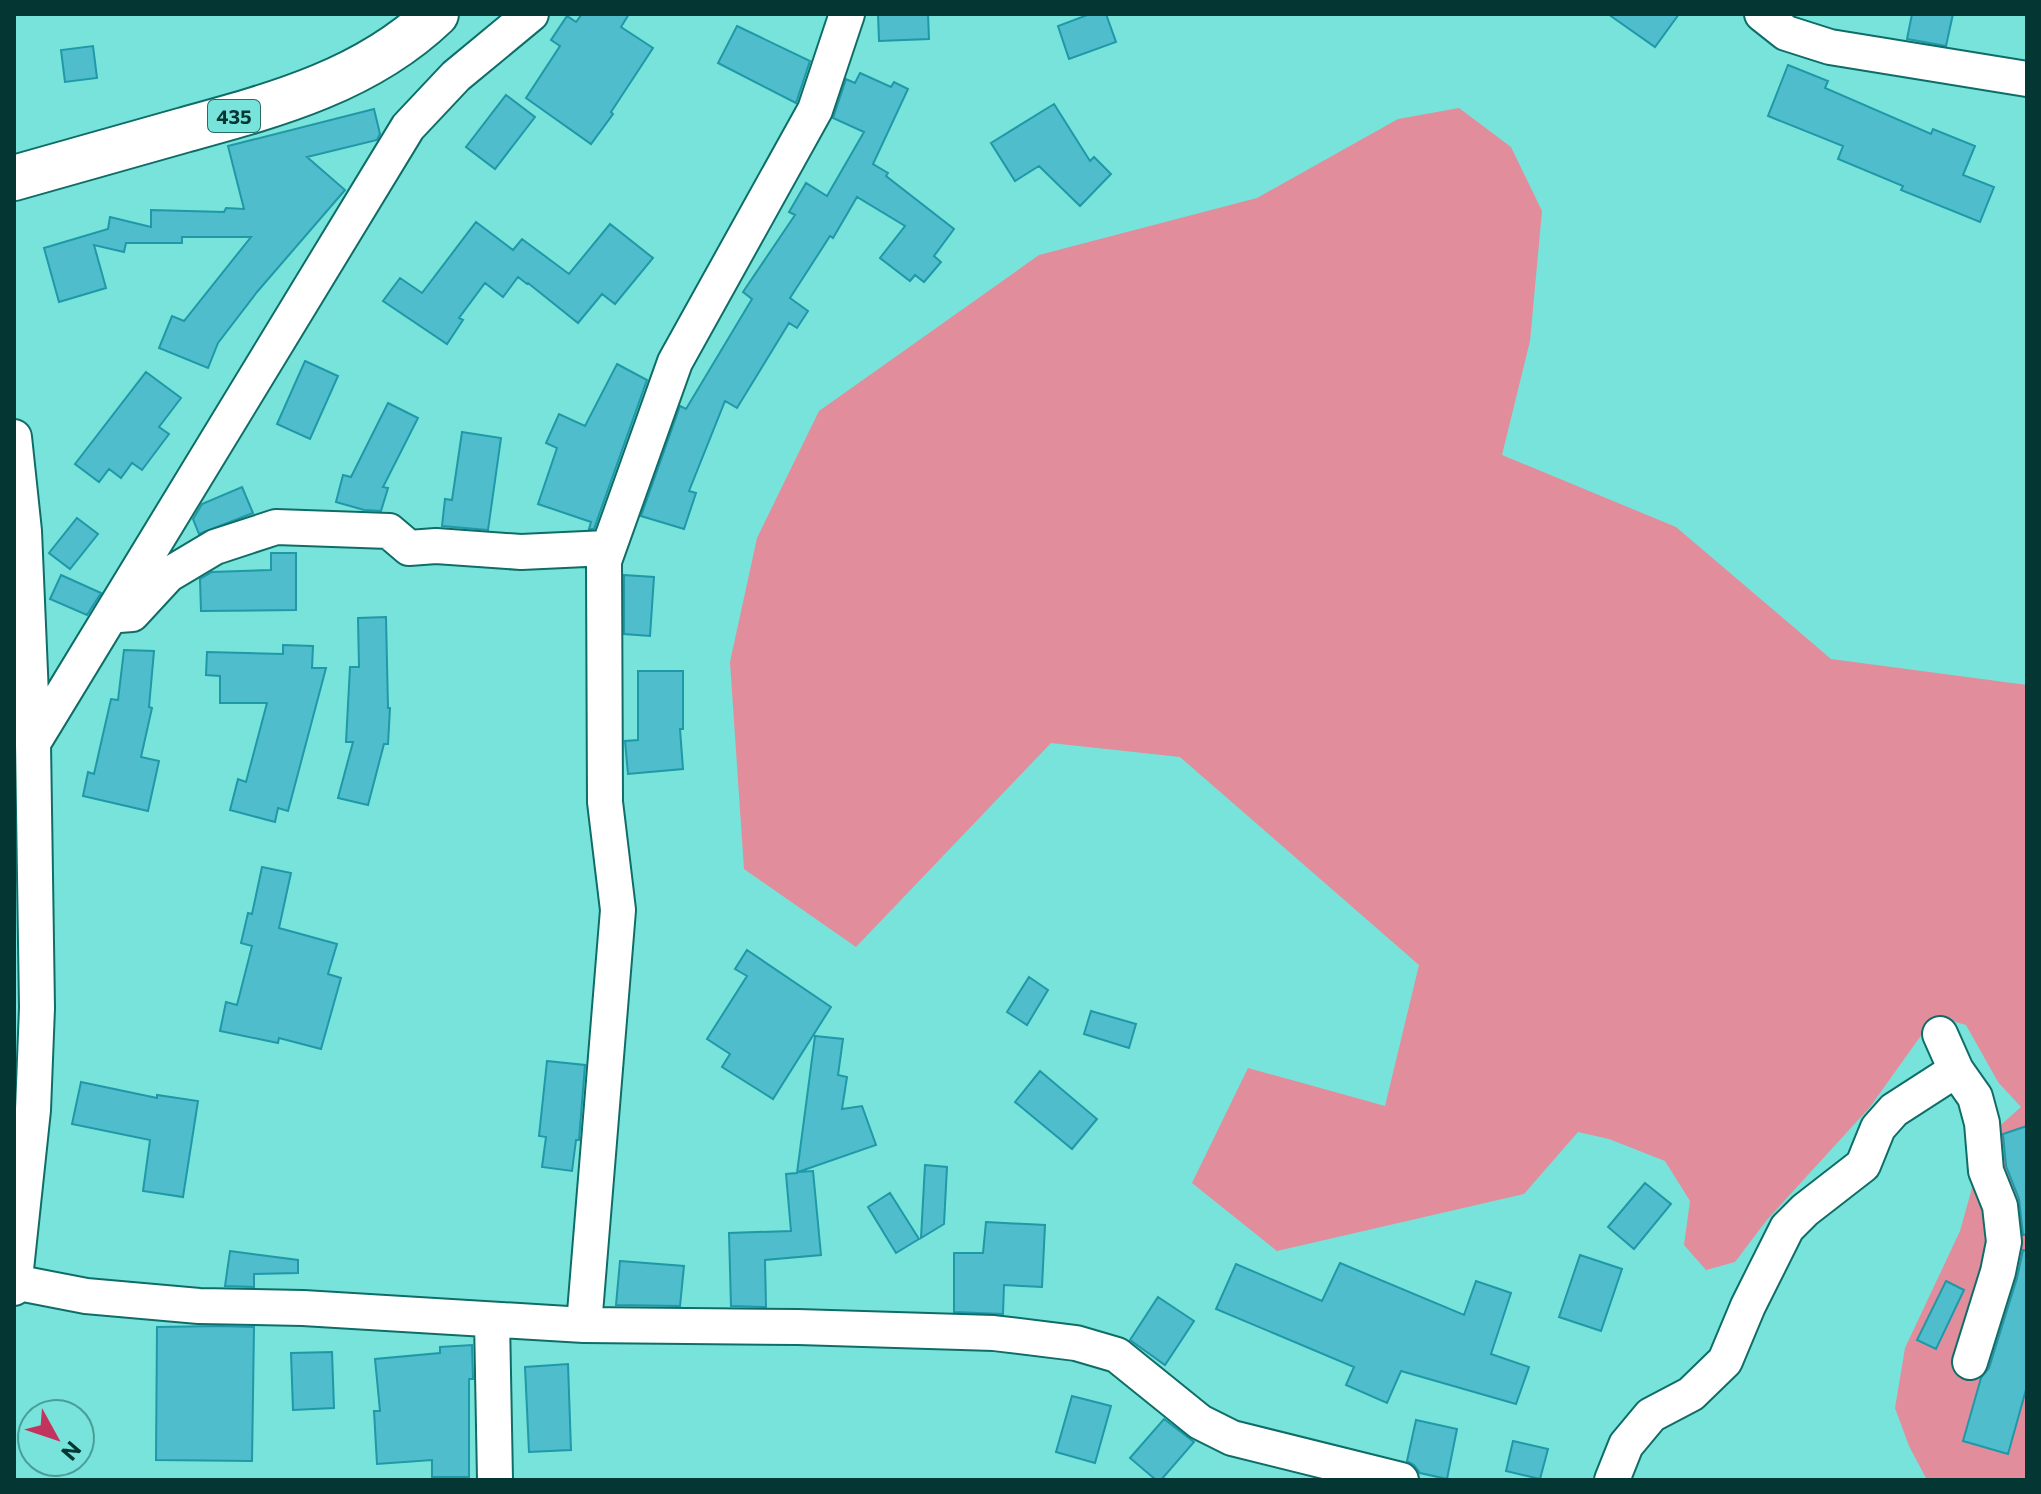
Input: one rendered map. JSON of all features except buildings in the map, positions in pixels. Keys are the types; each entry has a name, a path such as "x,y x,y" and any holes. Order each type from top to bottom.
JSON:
{"highway":[{"name":"435","path":"14,178 294,98 341,79 384,55 436,14"}],"street":[{"path":"33,743 408,127 456,76 531,14"},
{"path":"584,1325 618,910 605,802 604,561 675,362 815,110 847,14"},
{"path":"1762,14 1786,33 1830,47 2027,79"},
{"path":"14,437 24,531 21,616 23,705 33,743 37,1008 33,1110 14,1284 86,1296 199,1306 303,1308 584,1325 994,1333 1076,1343 1117,1355 1200,1422 1232,1438 1401,1480"},
{"path":"110,616 132,614 168,575 215,547 276,527 389,531 409,548 436,546 521,552 607,548"},
{"path":"1940,1034 1956,1070 1975,1097 1982,1123 1986,1171 2000,1206 2004,1242 1998,1272 1970,1362"},
{"path":"1612,1480 1626,1445 1651,1415 1691,1394 1725,1361 1787,1228 1863,1165 1878,1128 1894,1110 1956,1070"},
{"path":"492,1320 495,1480"}],"shaded area":[{"path":"1459,108 1511,147 1542,211 1530,341 1502,455 1676,527 1831,659 2027,685 2027,1480 1927,1480 1909,1446 1895,1408 1905,1348 1960,1231 1986,1138 2021,1107 1998,1082 1966,1025 1935,1016 1870,1107 1766,1221 1735,1262 1706,1270 1684,1245 1690,1201 1665,1161 1609,1139 1578,1132 1524,1194 1277,1251 1192,1183 1248,1068 1385,1106 1419,965 1180,757 1051,743 856,947 744,869 730,662 757,538 819,411 1039,255 1257,198 1398,119"}]}
